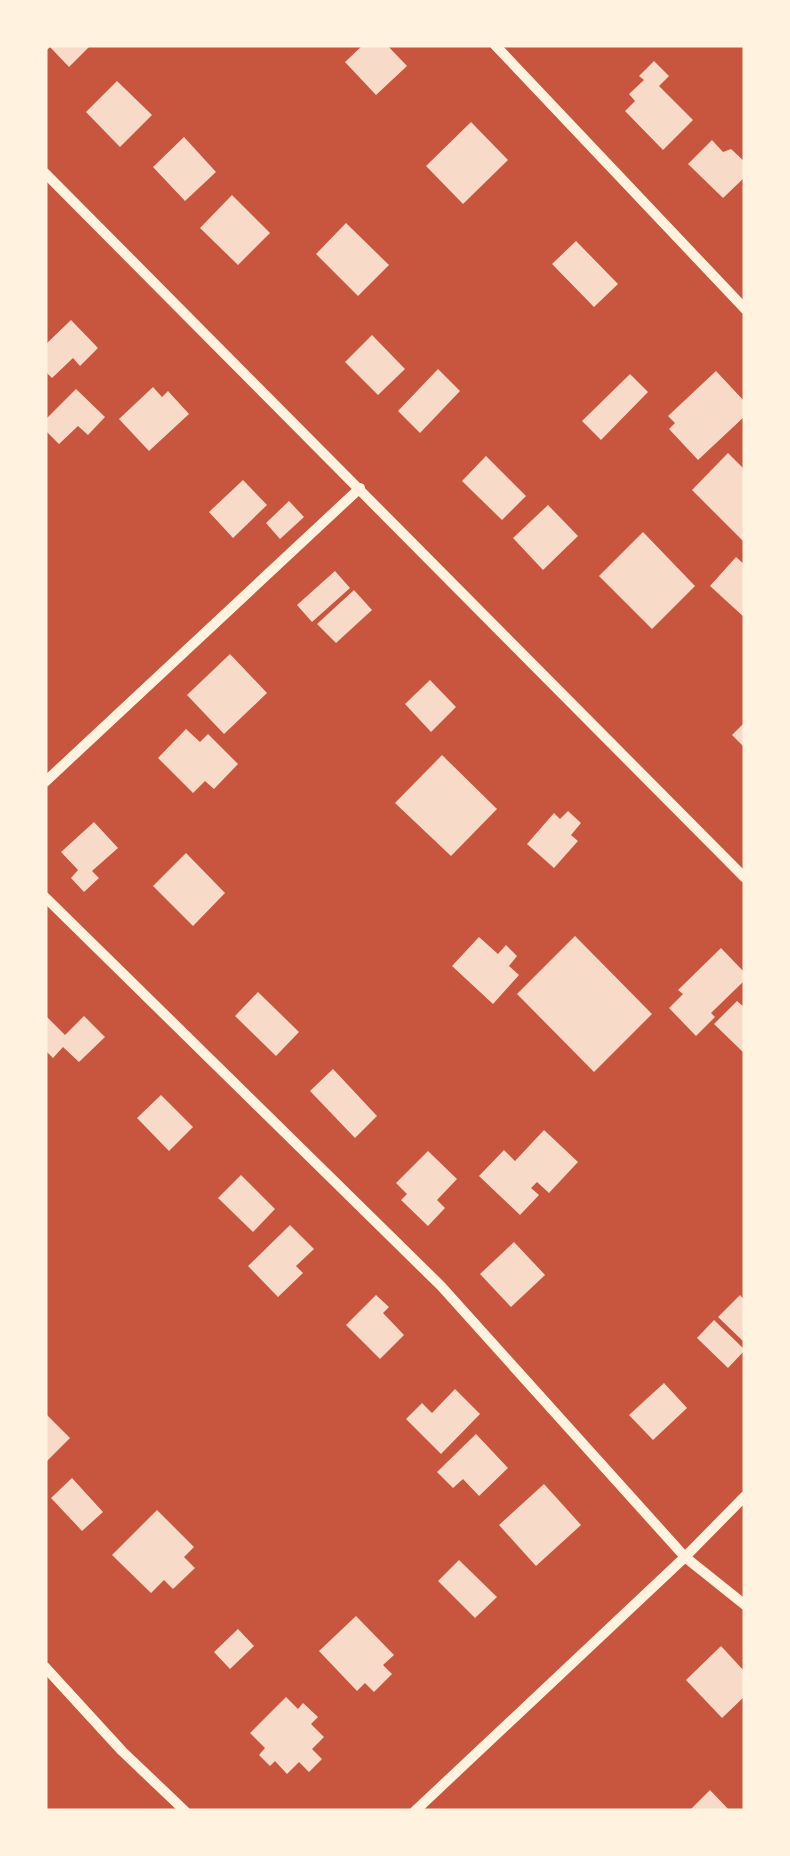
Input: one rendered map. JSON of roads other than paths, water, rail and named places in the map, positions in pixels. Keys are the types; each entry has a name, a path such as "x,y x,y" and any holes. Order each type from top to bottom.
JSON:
{"street":[{"path":"495,45 745,309"},
{"path":"45,173 745,878"},
{"path":"45,782 360,488"},
{"path":"45,896 440,1286 685,1557 745,1605"},
{"path":"415,1811 745,1496"},
{"path":"45,1667 184,1811"}]}
